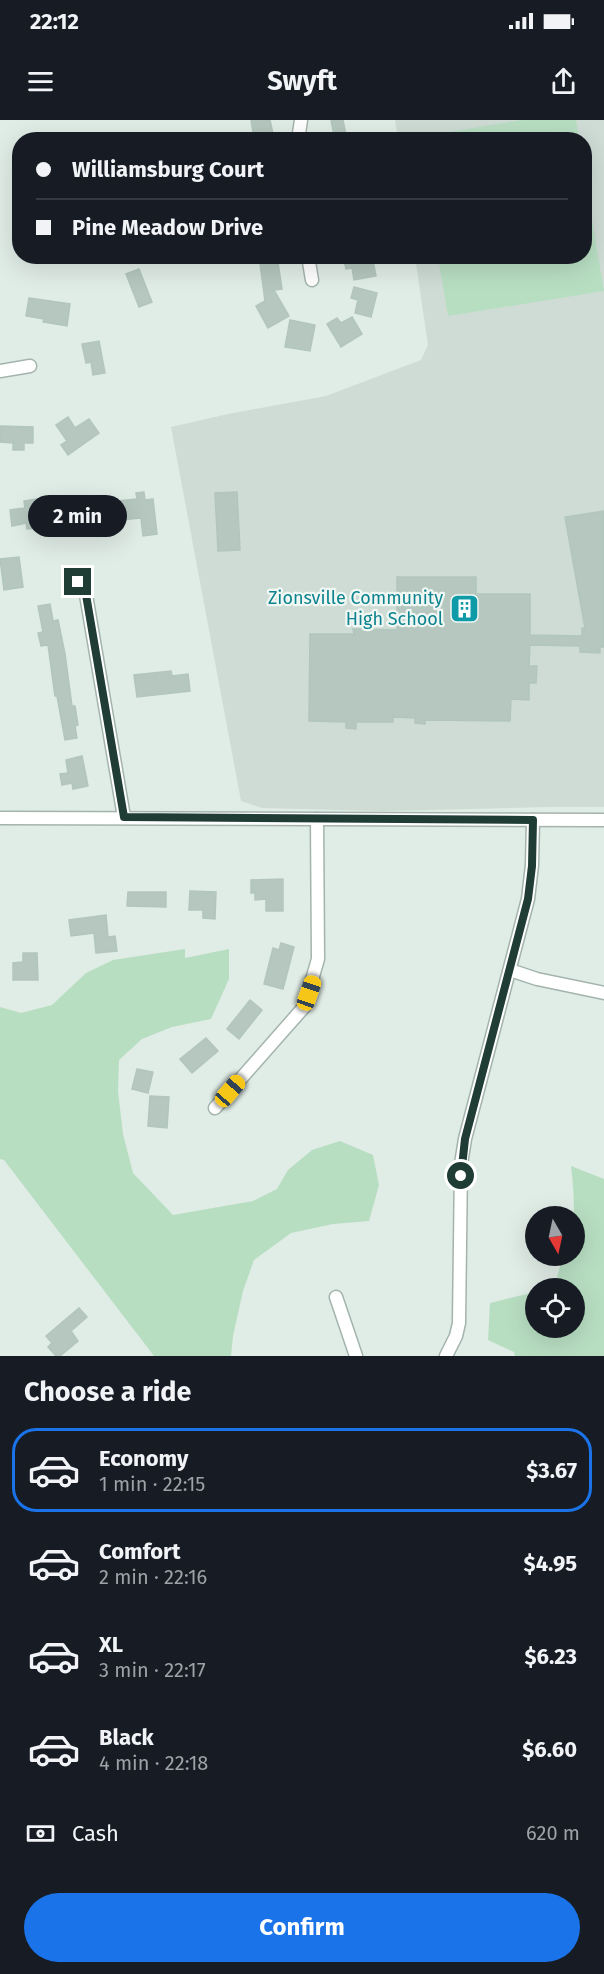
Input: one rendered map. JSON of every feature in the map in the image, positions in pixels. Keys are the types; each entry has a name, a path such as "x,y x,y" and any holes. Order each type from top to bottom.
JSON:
{"street":[{"path":"309,264 312,280"},
{"path":"0,371 30,366"},
{"path":"78,582 85,589 124,817"},
{"path":"0,818 604,820"},
{"path":"215,1108 304,1007 318,959 317,819"},
{"path":"447,1356 459,1323 462,1155 528,899 532,866 533,820"},
{"path":"510,970 604,993"},
{"path":"336,1297 356,1356"}],"shaded area":[{"name":"Zionsville Community High School","path":"395,120 604,120 604,807 385,811 262,808 241,801 171,427 326,396 421,360 428,345 416,264 592,264 592,132 397,132"}],"green space":[{"path":"522,120 576,120 578,132 449,132"},
{"path":"592,219 604,291 448,316 439,264 592,264"},
{"path":"185,949 185,958 229,949 229,979 211,1019 172,1027 142,1039 119,1060 118,1091 123,1134 133,1173 173,1215 253,1201 277,1189 288,1170 312,1150 340,1141 373,1155 379,1185 369,1221 333,1224 291,1233 254,1260 243,1291 231,1356 154,1356 4,1160 0,1159 0,1007 21,1013 52,1005 86,973 113,960"},
{"path":"571,1166 604,1179 604,1356 515,1356 514,1352 488,1340 490,1303 525,1294 525,1338 585,1338 585,1278 557,1278 560,1266 585,1266 585,1206 574,1206"}],"building":[{"path":"251,120 270,120 273,132 253,132"},
{"path":"331,120 343,120 345,132 333,132"},
{"path":"260,264 278,264 282,289 274,290 289,316 268,328 256,306 265,301"},
{"path":"345,264 374,264 376,276 354,280 352,268 346,269"},
{"path":"139,269 152,302 139,307 126,274"},
{"path":"354,287 377,293 371,317 355,313 358,300 351,298"},
{"path":"29,298 70,304 67,326 43,322 44,319 26,316"},
{"path":"352,317 362,334 341,347 327,324 337,318 341,323"},
{"path":"290,320 315,325 310,351 285,347"},
{"path":"99,341 105,373 93,375 91,362 86,363 82,344"},
{"path":"68,417 75,428 89,419 99,433 68,455 61,445 67,441 56,425"},
{"path":"0,426 33,427 33,443 24,443 24,450 13,450 13,443 0,442"},
{"path":"144,492 145,500 153,499 157,534 143,536 141,518 121,520 118,501 137,499 136,493"},
{"path":"237,492 240,550 218,551 215,493"},
{"path":"36,499 37,506 57,503 59,520 40,523 40,528 27,529 26,523 12,526 10,510 25,508 24,501"},
{"name":"Zionsville Community High School","path":"604,511 604,647 600,647 600,653 580,652 580,646 530,645 529,666 537,666 536,683 529,683 529,700 511,699 510,721 425,720 425,724 415,723 415,718 393,717 393,722 356,722 356,729 346,728 346,722 309,721 310,634 354,634 353,629 397,630 397,577 476,577 476,594 530,594 530,635 582,636 582,628 585,628 565,517"},
{"path":"19,557 23,587 4,590 0,559"},
{"path":"50,604 53,621 58,620 72,706 75,706 78,725 75,726 77,738 65,740 57,696 55,696 48,645 41,646 38,633 43,632 38,606"},
{"path":"171,671 172,676 188,674 190,691 137,697 134,675"},
{"path":"82,756 88,786 73,789 72,783 62,785 60,774 68,773 66,760"},
{"path":"283,879 283,911 266,911 266,899 255,900 255,893 251,893 251,880"},
{"path":"190,891 216,892 215,919 203,918 203,910 189,910"},
{"path":"128,892 166,892 166,907 127,906"},
{"path":"106,915 108,937 115,936 117,951 96,953 94,933 71,936 69,920"},
{"path":"281,943 294,947 283,989 264,984 273,948 279,950"},
{"path":"23,953 37,953 38,980 13,980 13,963 23,962"},
{"path":"250,1000 262,1010 239,1039 227,1029"},
{"path":"206,1038 218,1051 192,1073 180,1059"},
{"path":"137,1069 153,1072 148,1093 132,1089"},
{"path":"150,1096 169,1097 167,1128 148,1126"},
{"path":"79,1308 87,1317 71,1331 78,1341 60,1356 56,1356 48,1347 52,1343 46,1336"}],"place":[{"name":"Zionsville Community High School","path":"464,608"}],"route":[{"path":"78,582 85,589 124,817 533,820 532,866 528,899 465,1139 461,1176"}]}
